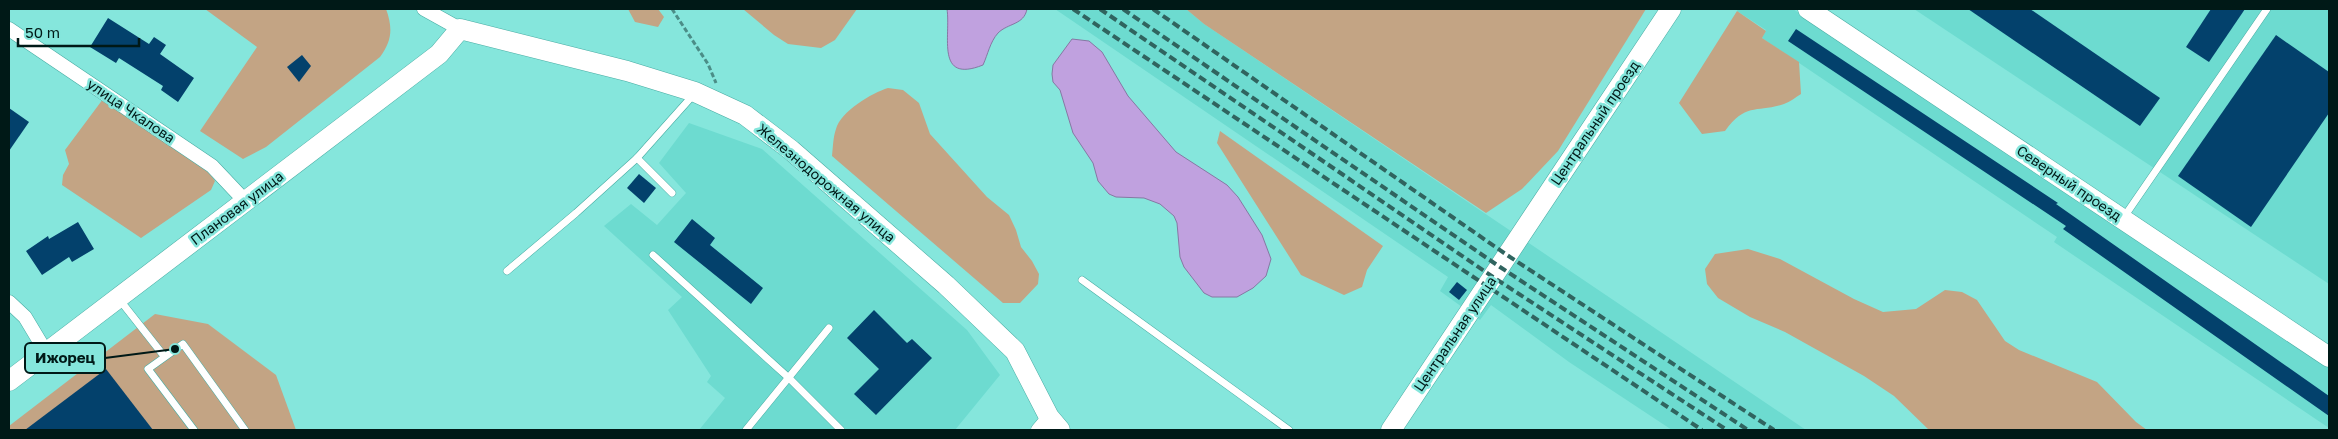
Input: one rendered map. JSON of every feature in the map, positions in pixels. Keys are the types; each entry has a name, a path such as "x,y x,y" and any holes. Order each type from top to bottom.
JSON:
{"street":[{"path":"424,9 460,29"},
{"name":"Центральный проезд","path":"1520,237 1671,9"},
{"name":"Северный проезд","path":"1808,9 2329,357"},
{"name":"улица Чкалова","path":"9,29 212,166 246,202"},
{"name":"Железнодорожная улица","path":"460,29 627,70 695,92 745,115 791,150 946,285 1015,351 1049,426"},
{"name":"Плановая улица","path":"9,381 439,54 460,29"},
{"name":"Центральная улица","path":"1390,430 1520,237"},
{"path":"9,302 25,317 46,352"}],"lane":[{"path":"2122,219 2267,9"},
{"path":"507,272 637,158 695,92"},
{"path":"637,158 672,193"},
{"path":"653,254 790,379 841,430"},
{"path":"1082,280 1289,430"},
{"path":"118,298 164,356"},
{"path":"746,430 790,379 829,328"},
{"path":"194,430 148,369 183,344 245,430"}],"path":[{"path":"672,9 708,64 726,106"}],"shaded area":[{"path":"205,9 386,9 390,22 390,34 387,45 380,57 266,147 243,159 200,131 257,47"},
{"path":"628,9 658,9 664,17 658,27 635,22"},
{"path":"743,9 857,9 835,40 821,48 788,44"},
{"path":"947,9 1027,9 1023,18 998,33 991,44 983,65 968,69 958,68 952,63 948,54"},
{"path":"1055,9 1186,9 1204,24 1806,430 1672,430 1569,362 1491,305 1480,320 1440,291 1448,277"},
{"path":"1186,9 1646,9 1558,151 1522,189 1486,213 1204,24"},
{"path":"1738,9 1793,9 2329,368 2329,428 2054,242 2057,237 1762,38 1766,30 1737,11"},
{"path":"1914,9 2329,9 2329,284"},
{"path":"1737,11 1766,31 1762,38 1799,62 1801,94 1791,101 1775,107 1746,112 1732,122 1725,131 1702,134 1679,103"},
{"path":"1072,39 1089,41 1102,52 1128,96 1176,152 1227,185 1238,197 1262,235 1271,259 1266,276 1253,288 1237,297 1212,297 1204,293 1184,267 1180,257 1177,223 1174,216 1160,204 1144,198 1116,197 1109,194 1098,181 1093,163 1073,133 1060,90 1053,82 1053,65"},
{"path":"888,88 903,90 919,103 930,134 987,197 1009,215 1021,247 1039,274 1038,284 1020,303 1003,303 832,156 835,132 839,122 850,109 866,98"},
{"path":"103,99 208,171 215,181 211,190 141,238 62,185 63,175 69,164 65,150"},
{"path":"689,123 762,149 967,330 1000,375 955,430 699,430 725,398 707,382 711,376 668,310 682,297 604,226 631,204 657,225 686,193 659,163"},
{"path":"1220,131 1383,246 1367,270 1362,287 1344,295 1301,275 1217,143"},
{"path":"1748,249 1780,259 1854,299 1883,312 1916,309 1945,290 1962,292 1977,300 2005,341 2019,350 2097,382 2136,422 2147,430 1929,430 1894,396 1864,376 1785,332 1750,317 1718,298 1707,284 1705,269 1715,254"},
{"path":"155,314 208,324 276,375 296,430 9,430 9,426"}],"building":[{"path":"1968,9 2030,9 2160,98 2140,126"},
{"path":"2211,9 2245,9 2209,62 2186,47"},
{"path":"108,18 149,44 154,37 166,45 160,54 194,78 178,102 161,90 163,86 119,58 116,63 90,47"},
{"path":"1796,29 2058,203 2056,204 2329,396 2329,416 2063,229 2066,226 1788,41"},
{"path":"2276,35 2329,72 2329,113 2251,227 2178,176"},
{"path":"302,55 311,66 299,82 287,67"},
{"path":"9,108 29,122 9,151"},
{"path":"639,174 656,188 644,203 627,188"},
{"path":"692,219 715,238 710,245 763,288 751,304 674,242"},
{"path":"78,222 94,249 72,262 69,257 42,275 26,251 48,236 49,239"},
{"path":"1457,282 1467,290 1459,300 1449,292"},
{"path":"874,310 907,343 912,339 932,358 876,415 854,394 879,369 847,338"},
{"path":"106,369 153,430 25,430"}],"railway":[{"path":"1073,9 1702,430"},
{"path":"1100,9 1493,277 1727,430"},
{"path":"1123,9 1500,267 1748,430"},
{"path":"1153,9 1507,255 1774,430"}],"place":[{"name":"Ижорец","path":"175,349"}]}
